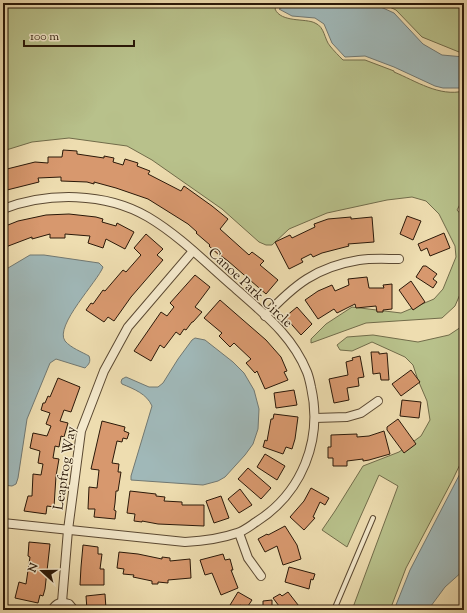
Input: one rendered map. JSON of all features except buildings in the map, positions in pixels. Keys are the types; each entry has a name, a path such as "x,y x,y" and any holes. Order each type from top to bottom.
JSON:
{"street":[{"name":"Canoe Park Circle","path":"3,209 17,204 48,198 76,197 103,201 129,208 147,216 165,228 193,251 282,331 291,343 308,373 315,418 312,442 306,462 298,479 285,498 268,514 239,533 211,540 185,542 3,523"},
{"name":"Leapfrog Way","path":"62,602 68,530 81,431 104,371 128,327 193,251"},
{"path":"265,316 284,296 317,272 360,260 399,259"},
{"path":"315,418 347,417 361,413 378,402"},
{"path":"239,533 248,558 261,576"},
{"path":"52,610 55,606 62,602 69,604 74,610"}],"lane":[{"path":"334,610 373,518"}],"green space":[{"path":"3,3 282,3 275,9 278,13 288,18 315,23 321,27 330,46 343,60 365,60 394,71 419,84 437,90 446,92 464,91 464,197 457,210 464,218 464,285 455,306 442,318 366,323 311,343 311,339 326,324 352,307 401,313 434,299 443,289 456,257 455,246 439,214 426,201 412,197 387,200 327,213 289,229 272,245 266,245 259,242 222,209 152,160 127,146 69,138 32,142 3,151"},
{"path":"381,3 464,3 464,53 422,37 396,10"},
{"path":"464,325 464,456 406,568 390,610 352,610 398,486 379,475 347,547 322,530 363,466 399,452 421,436 430,420 427,401 413,365 405,357 372,342 352,351 340,350 337,345 347,337 373,335 418,342 449,335"}],"water":[{"path":"291,3 372,3 394,13 423,44 442,55 464,57 464,88 443,88 435,86 394,67 365,56 345,57 332,43 324,24 315,18 292,16 279,9"},
{"path":"30,255 44,255 99,263 103,267 71,315 63,334 67,343 73,348 89,356 89,363 85,368 56,359 50,363 27,419 18,478 16,484 12,486 3,485 3,271"},
{"path":"195,338 205,340 233,362 244,373 254,390 259,409 258,429 253,444 225,477 218,481 203,485 131,480 152,406 143,395 122,384 122,379 126,377 149,387 158,387 163,383 178,359"},
{"path":"464,466 464,570 445,587 428,610 394,610 410,570"}]}
